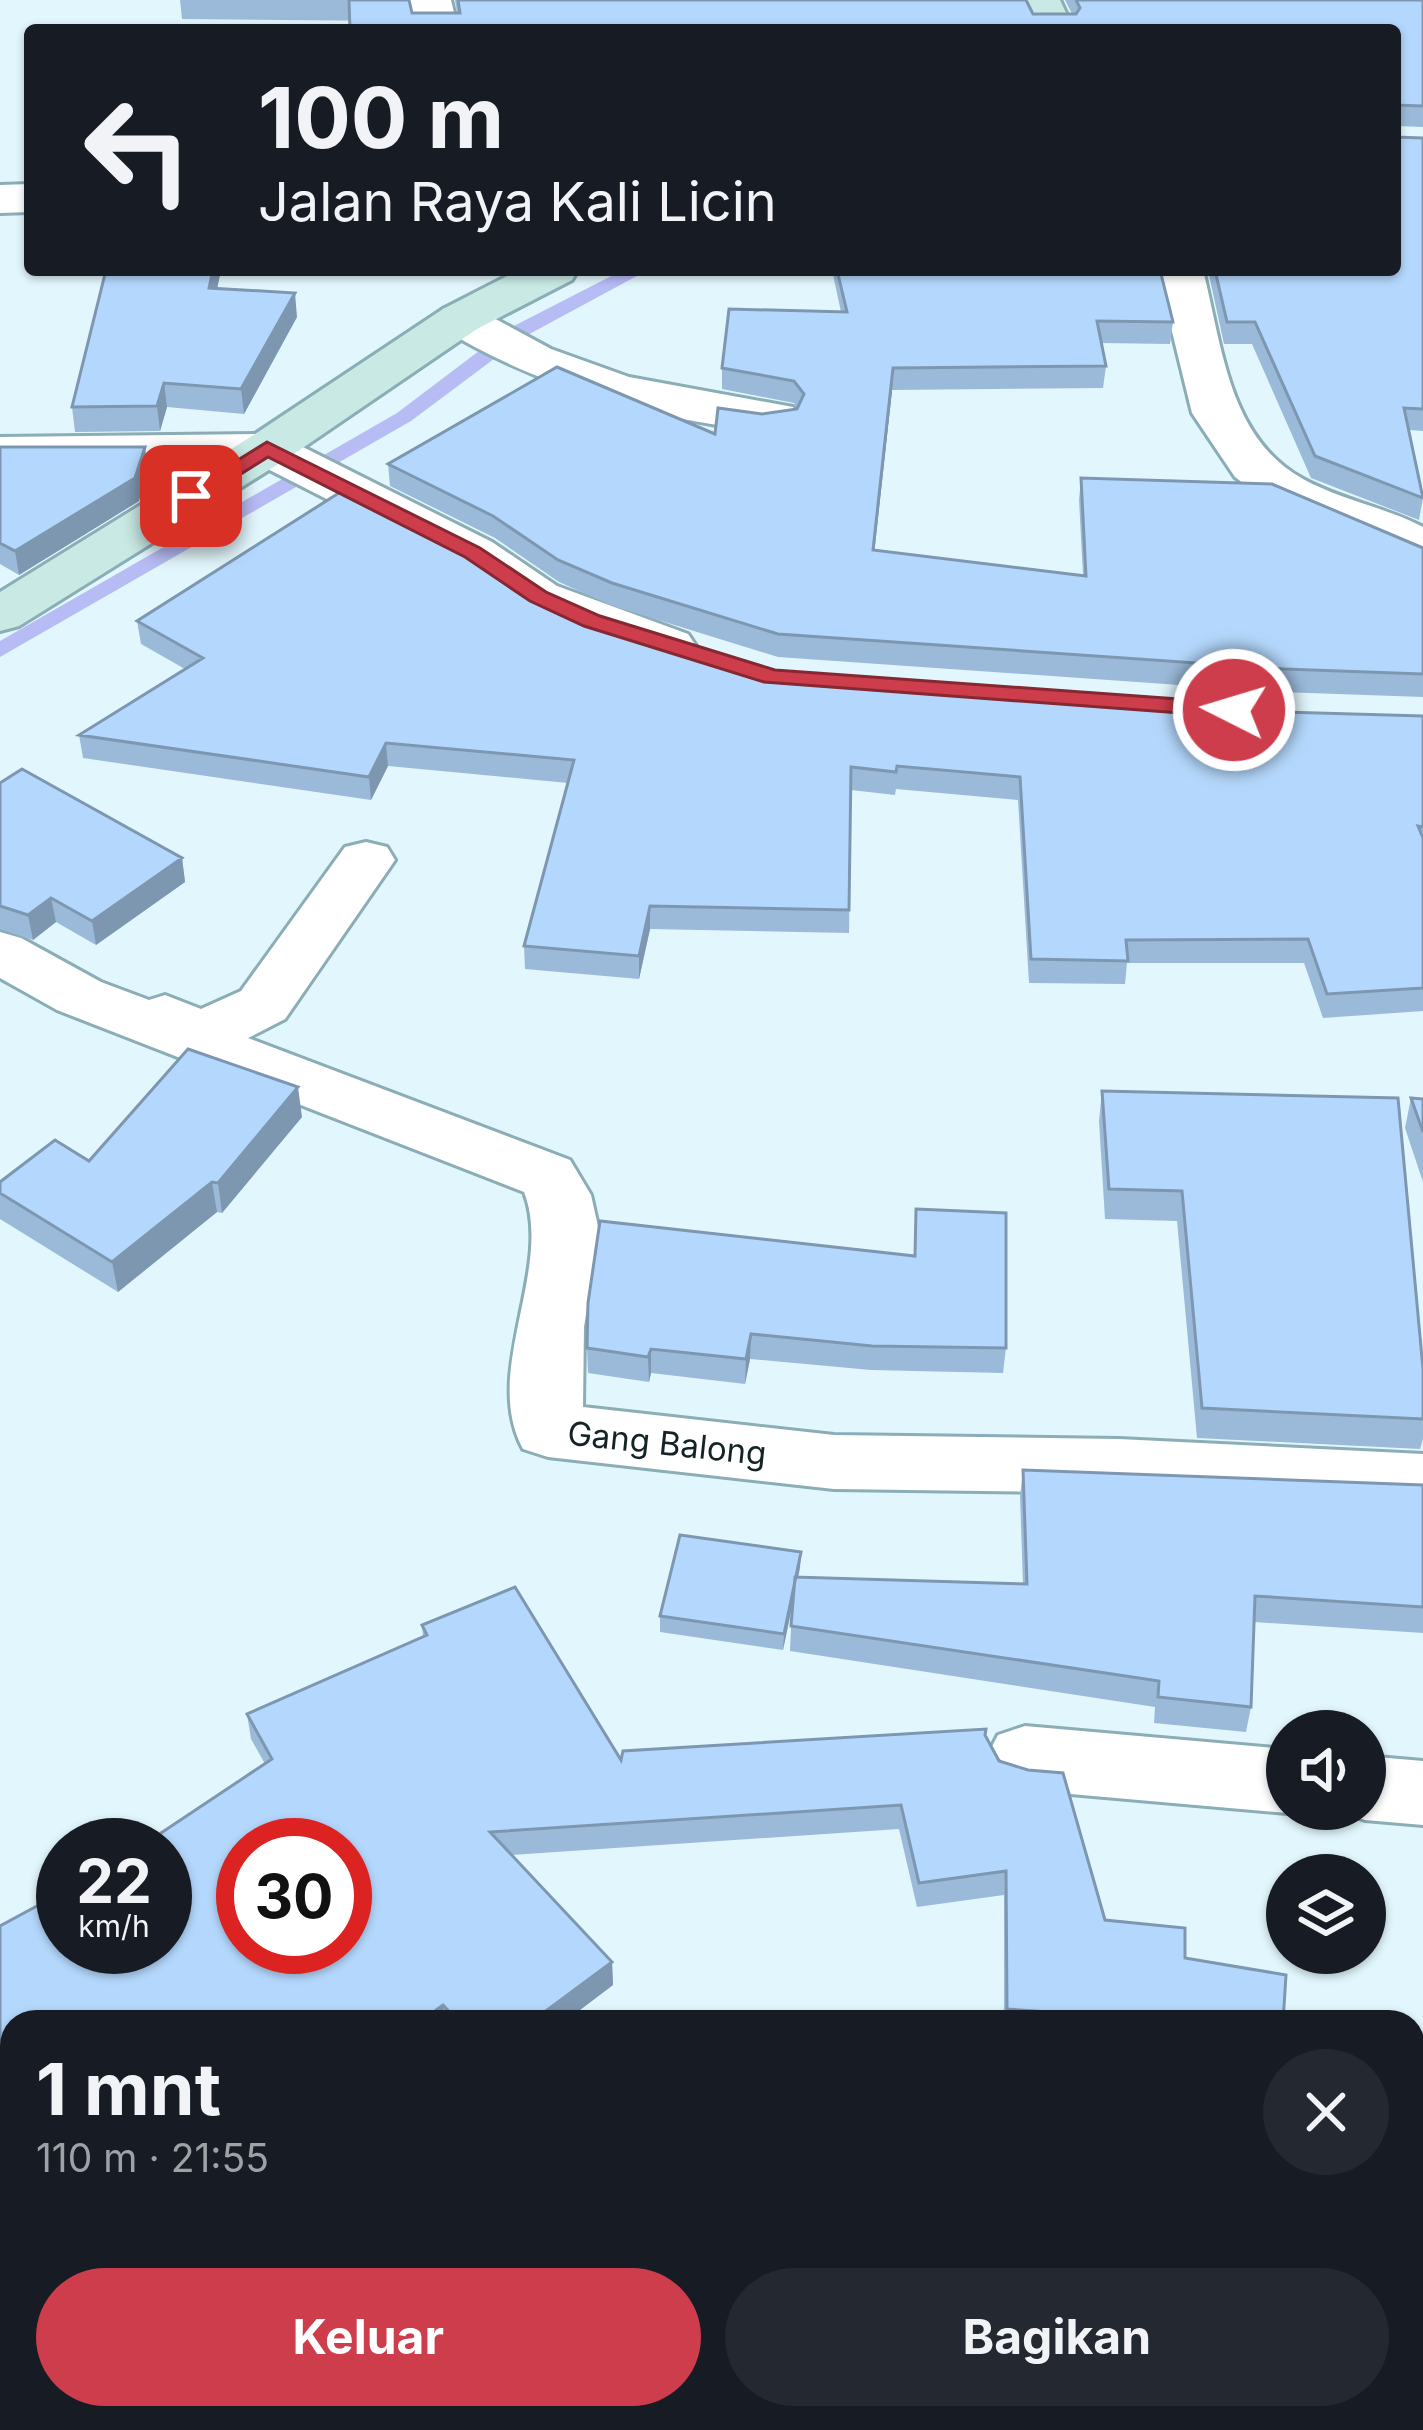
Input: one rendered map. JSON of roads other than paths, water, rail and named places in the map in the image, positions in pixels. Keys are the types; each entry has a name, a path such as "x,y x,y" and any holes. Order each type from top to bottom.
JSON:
{"street":[{"path":"0,615 295,464 484,334 528,276"},
{"path":"1181,276 1217,419 1229,445 1249,467 1290,495 1376,525 1423,551"},
{"path":"484,334 658,401 775,418"},
{"path":"0,452 295,464 472,553 538,597 592,621 717,660"},
{"path":"0,928 195,1031 233,1021 262,1005 365,860"},
{"name":"Gang Balong","path":"0,952 79,996 547,1176 561,1195 569,1232 550,1324 548,1430 834,1462 1119,1466 1423,1481"},
{"path":"1025,1759 1266,1779"},
{"path":"1386,1790 1423,1793"}],"waterway":[{"path":"0,650 404,417 515,333 626,276"}]}
